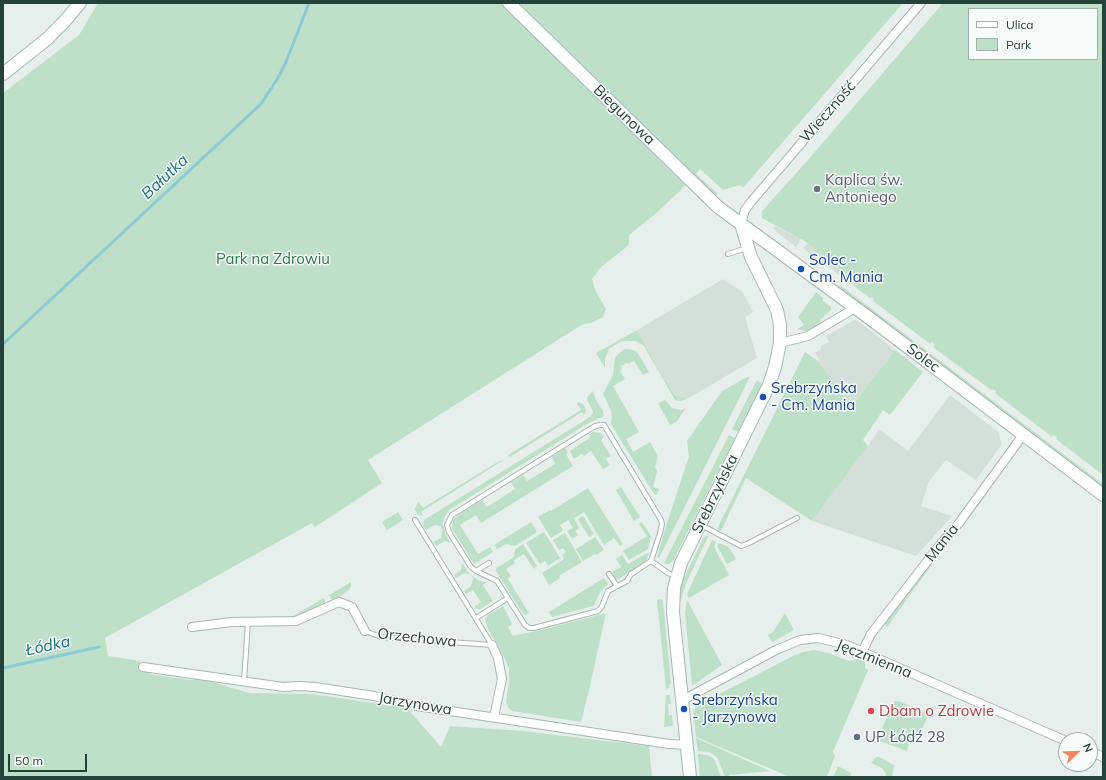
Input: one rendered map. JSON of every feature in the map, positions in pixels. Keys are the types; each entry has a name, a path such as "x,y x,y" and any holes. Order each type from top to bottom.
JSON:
{"main road":[{"path":"3,74 47,39 80,3"},
{"name":"Biegunowa","path":"509,3 708,197 741,224"},
{"name":"Srebrzyńska","path":"690,777 688,745 673,612 673,595 676,576 769,385 775,367 780,343 780,325 777,310 751,257 741,224"},
{"name":"Solec","path":"741,224 1103,495"}],"street":[{"name":"Wieczność","path":"741,224 745,210 751,202 921,3"},
{"path":"780,343 808,336 855,308"},
{"name":"Mania","path":"862,652 871,634 939,546 959,523 1023,435"},
{"name":"Orzechowa","path":"192,627 216,623 296,621 339,602 352,607 365,631"},
{"name":"Jęczmienna","path":"683,700 776,650 800,640 818,638 847,645 1058,738"},
{"path":"492,645 498,658 502,679 494,717"},
{"name":"Jarzynowa","path":"143,667 283,687 314,686 374,696 417,706 669,744 688,745"}],"lane":[{"path":"728,254 747,247"},
{"path":"604,425 661,520 662,524 660,533 651,561 631,574 627,580 608,591 602,606 598,611 530,628 525,625 497,581 471,567 449,532 447,524 452,515 595,426 604,425"},
{"path":"700,525 741,546 797,518"},
{"path":"415,520 492,645"},
{"path":"651,561 668,573 676,576"},
{"path":"476,571 489,563"},
{"path":"609,574 617,586"},
{"path":"476,618 508,598"},
{"path":"244,682 248,622"},
{"name":"Orzechowa","path":"365,631 381,637 492,645"}],"shaded area":[{"path":"775,226 801,239 796,247 773,229"},
{"path":"808,243 859,282 855,287 803,248"},
{"path":"723,279 742,291 753,312 745,317 757,358 687,399 674,395 637,330"},
{"path":"854,320 858,321 895,350 851,407 818,361 819,359 815,353 821,349 821,346 829,342 826,336"},
{"path":"950,395 998,432 1002,444 976,480 946,460 929,481 921,506 952,516 916,556 812,521 879,429 908,451"}],"green space":[{"name":"Park na Zdrowiu","path":"98,3 903,3 743,188 740,185 723,190 700,169 696,174 717,193 717,197 694,176 654,215 629,235 629,245 601,267 592,279 595,290 606,309 603,317 591,323 583,324 368,460 382,483 315,527 312,523 105,638 108,656 140,661 141,669 153,675 192,680 202,679 249,693 312,694 407,708 441,747 450,726 523,731 649,746 652,777 3,777 3,93 79,35"},
{"path":"943,3 1103,3 1103,475 1056,439 1057,437 1054,435 1052,437 995,393 996,391 993,389 991,390 933,347 935,345 932,342 930,344 873,301 874,299 871,297 870,298 855,287 858,282 802,239 762,218 762,211"},
{"path":"840,285 1103,484 1103,488 838,287"},
{"path":"816,292 823,298 823,301 831,307 831,310 820,320 822,323 807,331 797,329 804,325 798,317"},
{"path":"637,330 674,395 687,399 680,401 675,400 644,346 636,341 622,341 609,349 605,359 605,368 596,353"},
{"path":"624,349 630,349 637,352 649,372 643,375 634,361 628,364 627,363 621,366 622,370 620,371 625,379 613,386 639,432 626,439 633,452 650,442 658,456 655,467 657,471 653,487 659,489 657,495 654,494 611,424 611,411 603,394 613,375 615,357"},
{"path":"895,350 923,372 890,415 883,410 863,440 868,446 812,521 746,478 721,531 717,529 805,352 818,361 851,407"},
{"path":"747,377 750,377 659,558 657,557 689,456 687,441 722,391"},
{"path":"757,380 763,385 738,432 732,429"},
{"path":"593,391 604,416 587,424 449,510 444,518 443,524 450,543 445,541 436,546 433,542 441,538 442,530 440,526 435,525 426,530 423,526 424,520 590,417 593,411 587,400 588,396"},
{"path":"665,400 672,408 681,410 685,409 677,421 670,425 658,403"},
{"path":"578,402 583,404 586,410 584,415 582,412 510,457 508,455 581,410 577,404"},
{"path":"593,432 600,433 604,437 601,440 611,456 606,459 610,465 603,469 591,451 584,456 582,454 574,459 570,451 591,437 589,434"},
{"path":"729,435 735,438 673,561 666,564 664,563"},
{"path":"565,448 568,452 566,454 573,466 481,523 476,515 460,525 478,554 490,547 493,552 474,564 453,530 453,520 482,500 487,507 515,489 511,482 523,475 527,481 555,464 552,457"},
{"path":"501,460 502,461 421,512 423,515 421,516 417,514 415,509 418,502 423,508"},
{"path":"621,487 640,517 634,521 616,490"},
{"path":"588,488 623,544 620,546 614,538 604,545 584,512 574,518 579,528 575,531 578,535 572,539 567,531 573,528 568,520 560,525 563,530 551,538 538,517 550,510 551,511"},
{"path":"398,512 403,520 387,530 382,522"},
{"path":"583,516 594,534 589,537 578,519"},
{"path":"531,522 537,532 515,546 506,544 497,549 494,545"},
{"path":"642,522 651,536 648,549 629,560 623,551 647,536 639,524"},
{"path":"544,532 560,558 548,566 545,561 540,564 526,543"},
{"path":"565,533 582,562 559,576 560,578 549,585 542,573 564,559 562,555 566,552 563,548 559,550 553,540"},
{"path":"958,533 933,563 887,627 884,624 939,553"},
{"path":"709,535 687,581 680,603 681,588 684,578 704,537"},
{"path":"595,537 604,550 583,561 576,549"},
{"path":"712,540 716,542 714,547 729,575 689,598 687,594"},
{"path":"719,543 729,547 736,559 727,564 717,546"},
{"path":"523,544 537,566 534,569 524,554 514,560 515,563 506,569 511,576 508,579 529,613 526,615 523,614 495,569 514,557 515,549"},
{"path":"649,553 647,559 641,565 619,579 616,579 612,572 621,567 616,559 622,555 628,564"},
{"path":"462,563 470,575 465,573 456,578 454,575 461,570"},
{"path":"470,575 480,581 487,582 483,585 493,601 480,609 474,607 481,602 473,590 466,594 464,591 471,586 473,578"},
{"path":"604,578 608,584 600,592 593,606 552,617 549,612"},
{"path":"351,582 351,586 348,591 332,600 329,595"},
{"path":"324,598 326,604 299,618 285,619 286,617 291,617"},
{"path":"661,599 663,601 671,684 669,684 669,688 666,689 657,600"},
{"path":"687,600 722,665 692,686 685,614"},
{"path":"503,606 512,624 508,627 513,636 606,613 581,722 512,711 508,707 506,702 509,669 488,629 485,619 488,615"},
{"path":"785,613 794,630 772,642 768,635 773,632"},
{"path":"814,650 828,653 849,661 857,659 861,660 865,662 865,668 868,670 833,752 835,756 827,777 790,777 696,737 693,711 698,705 793,656"},
{"path":"666,695 670,695 671,704 668,704 669,715 672,715 673,726 664,727"},
{"path":"894,701 901,702 923,711 927,718 917,742 910,739 907,751 877,740"},
{"path":"696,738 770,771 729,775 729,777 725,777 717,757 709,752 698,751"},
{"path":"698,754 708,755 714,759 721,777 700,777"},
{"path":"876,757 879,757 894,765 892,777 886,777 886,774 882,768 871,763"},
{"path":"838,766 851,773 850,777 833,777"}],"waterway":[{"name":"Bałutka","path":"3,344 261,104 278,78 286,62 309,3"},
{"name":"Łódka","path":"3,668 99,647"}],"place":[{"name":"Kaplica św. Antoniego","path":"817,189"},
{"name":"Solec - Cm. Mania","path":"801,269"},
{"name":"Srebrzyńska - Cm. Mania","path":"763,397"},
{"name":"Srebrzyńska - Jarzynowa","path":"684,709"},
{"name":"Dbam o Zdrowie","path":"871,711"},
{"name":"UP Łódź 28","path":"857,737"}]}
